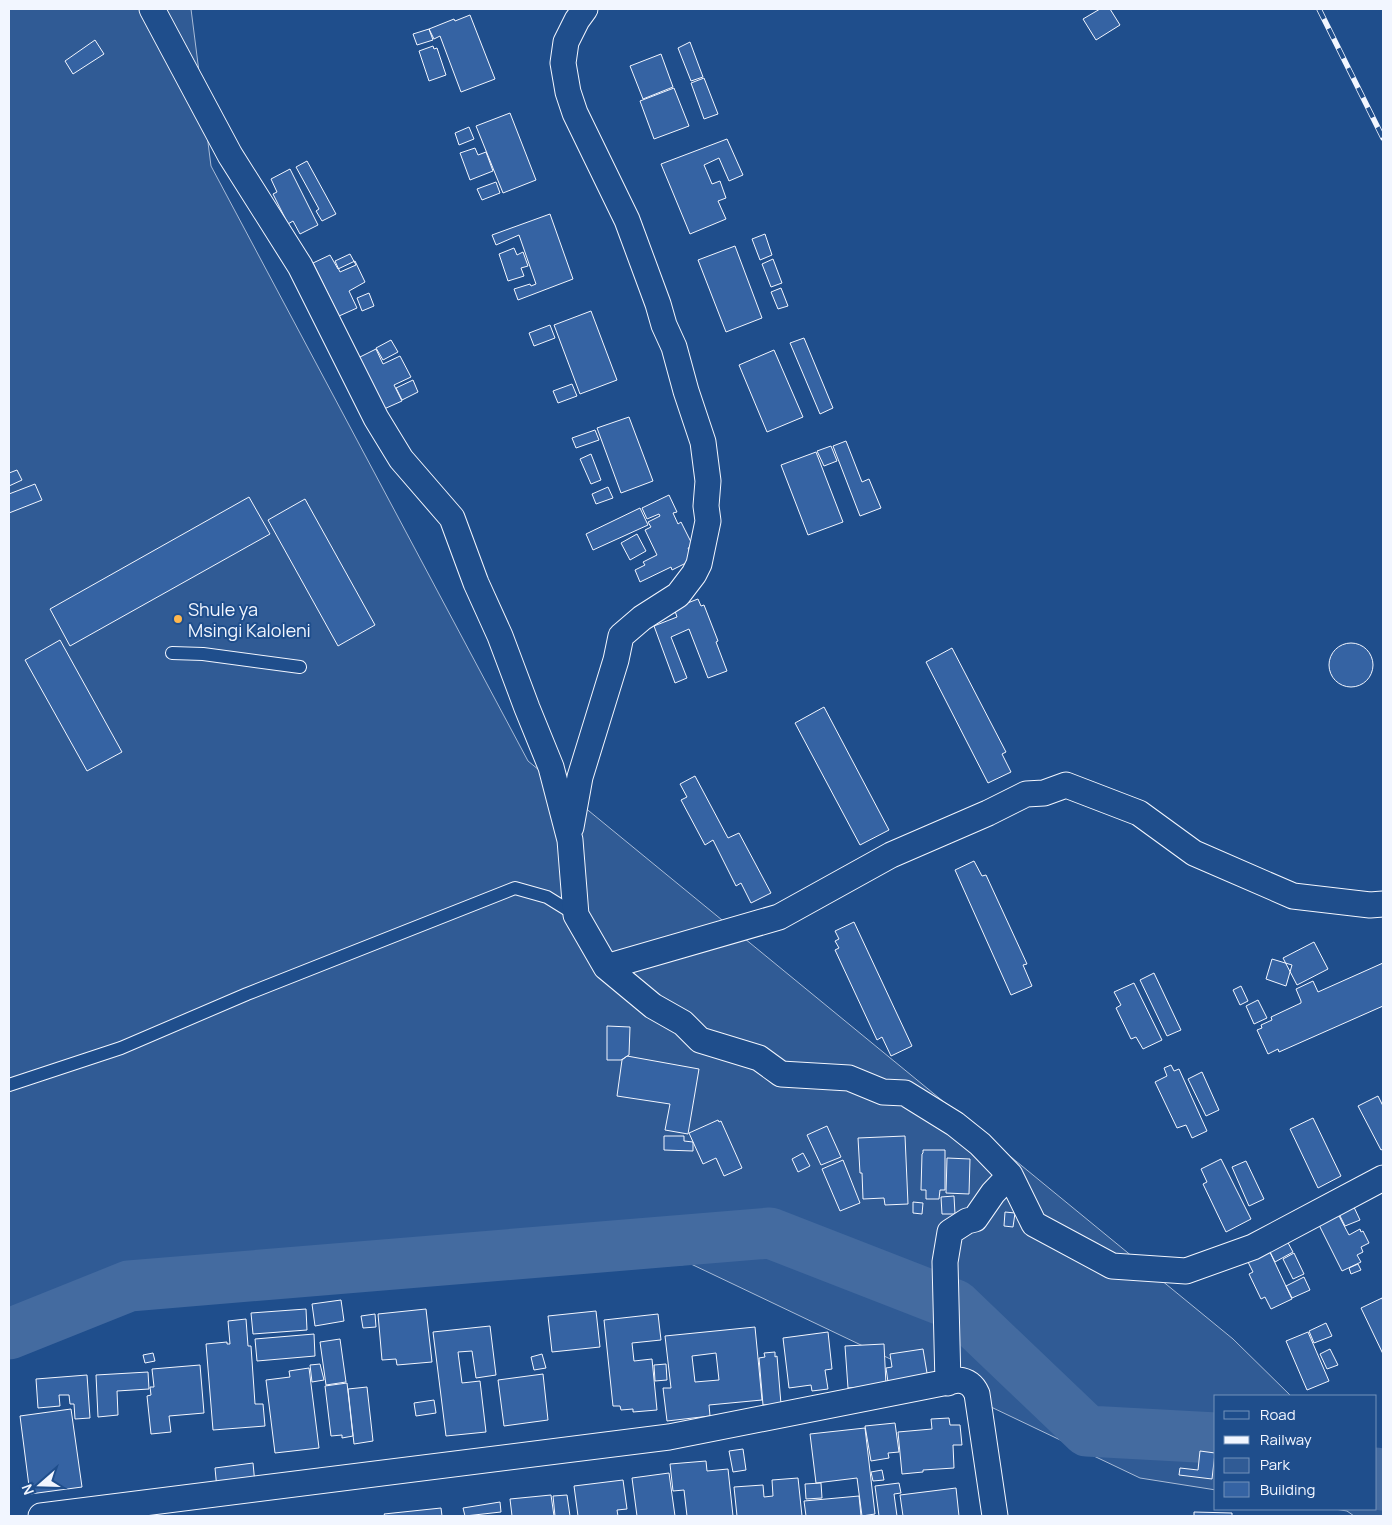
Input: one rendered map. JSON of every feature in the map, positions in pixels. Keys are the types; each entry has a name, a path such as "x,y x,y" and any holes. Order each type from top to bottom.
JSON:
{"street":[{"path":"152,9 230,156 300,266 376,418 401,459 452,518 479,590 500,636 551,767 570,840 576,915 606,967 653,1006 683,1023 700,1040 759,1058 781,1074 849,1078 883,1092 905,1092 955,1124 980,1144 1010,1175 1034,1224 1112,1266 1186,1271 1253,1247 1383,1178"},
{"path":"570,840 580,777 616,660 621,636 642,618 678,594 689,581 699,564 708,521 706,506 708,481 703,442 674,347 627,220 575,113 568,92 563,63 566,42 577,20 586,9"},
{"path":"606,967 780,917 891,855 988,813 1026,794 1044,792 1066,785 1139,813 1194,853 1292,896 1370,905 1383,904"},
{"path":"948,1381 946,1262 950,1232 975,1219 993,1193 1010,1175"},
{"path":"41,1516 669,1436 958,1380 964,1380 974,1387 977,1394 995,1516"}],"lane":[{"path":"172,653 203,654 300,667"},
{"path":"9,1085 121,1048 247,994 515,888 547,897 576,915"}],"green space":[{"path":"9,9 191,9 211,166 528,761 1233,1339 1290,1395 1214,1395 1214,1490 1140,1478 691,1264 257,1296 123,1311 9,1357"},
{"path":"1377,1481 1383,1488 1383,1516 1354,1516 1347,1511 1341,1510 1377,1510"}],"building":[{"path":"1100,9 1110,9 1120,25 1096,40 1083,19"},
{"path":"470,15 495,79 461,92 440,36 434,39 429,29"},
{"path":"429,29 433,40 417,45 413,34"},
{"path":"95,40 104,54 73,74 65,61"},
{"path":"690,42 703,77 691,81 678,48"},
{"path":"433,46 434,49 437,48 446,75 429,81 419,51"},
{"path":"661,54 673,87 643,99 630,66"},
{"path":"704,78 718,114 704,119 691,83"},
{"path":"674,88 689,126 654,139 640,101"},
{"path":"510,113 536,180 503,193 476,126"},
{"path":"469,127 474,139 459,145 455,133"},
{"path":"727,139 743,175 729,181 719,158 704,165 712,184 720,181 726,198 718,201 726,219 690,234 661,164"},
{"path":"475,148 478,155 486,152 493,171 470,180 460,153"},
{"path":"307,161 336,214 322,221 316,211 319,209 296,167"},
{"path":"290,169 318,225 300,234 293,221 288,224 273,194 277,192 271,179"},
{"path":"496,182 500,193 482,200 477,189"},
{"path":"550,214 573,279 518,300 514,289 536,284 519,235 496,245 492,235"},
{"path":"765,234 772,255 760,260 752,239"},
{"path":"735,246 762,318 726,332 698,260"},
{"path":"514,248 517,255 523,252 528,266 521,268 524,276 508,281 499,254"},
{"path":"350,254 356,265 340,272 335,261"},
{"path":"330,255 338,269 355,261 365,282 349,291 357,308 339,316 313,263"},
{"path":"773,259 782,283 771,287 762,264"},
{"path":"781,288 788,306 778,309 771,292"},
{"path":"369,293 374,306 362,311 357,298"},
{"path":"591,311 617,380 580,394 554,325"},
{"path":"550,325 555,338 534,346 529,333"},
{"path":"804,338 833,408 820,414 790,343"},
{"path":"391,340 398,352 383,360 376,348"},
{"path":"376,349 383,364 400,356 411,377 394,385 402,401 384,409 358,358"},
{"path":"774,350 803,417 767,432 739,365"},
{"path":"413,380 418,392 402,400 396,388"},
{"path":"572,384 577,396 558,403 553,391"},
{"path":"629,417 653,481 621,493 597,428"},
{"path":"595,430 599,440 576,448 572,438"},
{"path":"846,441 862,482 869,479 881,508 860,516 833,446"},
{"path":"831,446 837,461 824,466 817,451"},
{"path":"816,452 843,522 808,535 781,465"},
{"path":"591,454 601,480 591,484 580,459"},
{"path":"17,470 22,480 9,486 9,473"},
{"path":"35,484 42,500 9,513 9,494"},
{"path":"608,487 613,498 596,504 592,494"},
{"path":"669,495 677,512 673,513 678,524 681,522 693,546 688,548 694,559 672,570 671,567 640,582 635,570 645,565 643,562 657,555 645,530 651,527 648,522 660,516 659,514 647,519 642,508"},
{"path":"249,497 270,534 70,646 50,609"},
{"path":"305,499 375,625 338,646 268,520"},
{"path":"640,508 648,525 593,550 586,534"},
{"path":"637,534 646,551 630,560 621,543"},
{"path":"698,599 701,606 704,605 727,671 708,678 689,629 671,637 687,678 675,683 654,626 677,617 674,608"},
{"path":"60,640 122,752 87,771 25,660"},
{"path":"1355,643 1367,649 1372,656 1372,674 1367,681 1360,686 1347,687 1339,684 1332,677 1329,661 1332,653 1339,646"},
{"path":"952,648 1006,752 1002,754 1011,772 988,783 926,662"},
{"path":"824,707 889,830 860,845 795,723"},
{"path":"695,776 728,838 739,833 771,893 751,903 741,883 736,886 713,840 705,845 681,800 687,797 680,784"},
{"path":"974,861 982,876 986,875 1027,964 1023,965 1032,986 1011,995 955,870"},
{"path":"854,922 912,1046 891,1056 882,1037 877,1040 835,950 839,948 835,941 839,939 835,931"},
{"path":"1314,942 1328,969 1297,985 1283,958"},
{"path":"1272,959 1292,965 1286,986 1266,979"},
{"path":"1383,963 1383,1006 1279,1052 1278,1049 1268,1054 1257,1030 1262,1028 1261,1025 1272,1020 1271,1017 1301,1003 1296,989 1313,981 1318,992"},
{"path":"1154,973 1181,1030 1167,1036 1140,980"},
{"path":"1134,983 1162,1040 1143,1049 1136,1037 1131,1039 1116,1008 1121,1005 1114,992"},
{"path":"1241,986 1248,1001 1240,1005 1233,990"},
{"path":"1258,1000 1267,1018 1254,1024 1246,1006"},
{"path":"607,1026 630,1027 629,1055 621,1060 607,1060"},
{"path":"627,1056 699,1069 688,1134 665,1130 670,1104 617,1096 622,1060"},
{"path":"1171,1065 1174,1071 1179,1069 1207,1131 1192,1138 1186,1125 1177,1128 1155,1082 1167,1076 1164,1068"},
{"path":"1202,1072 1219,1110 1206,1116 1188,1079"},
{"path":"1378,1096 1383,1106 1383,1149 1381,1150 1358,1106"},
{"path":"1313,1118 1341,1176 1318,1188 1290,1129"},
{"path":"718,1120 719,1122 721,1121 742,1168 724,1176 716,1158 703,1164 689,1133"},
{"path":"827,1126 841,1157 821,1165 807,1135"},
{"path":"664,1136 684,1136 684,1141 693,1142 693,1151 664,1150"},
{"path":"905,1136 908,1204 885,1205 884,1198 863,1199 858,1138"},
{"path":"923,1150 945,1150 945,1190 940,1190 939,1199 926,1199 926,1190 921,1190"},
{"path":"803,1153 810,1166 798,1172 792,1159"},
{"path":"947,1158 970,1159 969,1194 946,1193"},
{"path":"1221,1159 1251,1219 1226,1232 1203,1184 1207,1182 1201,1169"},
{"path":"843,1160 860,1203 840,1211 822,1169"},
{"path":"1246,1161 1264,1199 1249,1206 1232,1167"},
{"path":"954,1196 955,1214 942,1214 941,1197"},
{"path":"913,1202 923,1203 922,1214 913,1213"},
{"path":"1353,1205 1360,1220 1345,1226 1338,1212"},
{"path":"1005,1212 1015,1213 1013,1227 1004,1226"},
{"path":"1338,1214 1349,1235 1360,1229 1369,1243 1361,1247 1363,1252 1357,1255 1361,1262 1342,1271 1318,1223"},
{"path":"1286,1239 1293,1252 1275,1262 1268,1248"},
{"path":"1268,1248 1292,1299 1271,1309 1265,1297 1261,1299 1249,1274 1253,1272 1246,1258"},
{"path":"1294,1253 1304,1274 1293,1279 1283,1259"},
{"path":"1358,1264 1361,1270 1351,1274 1349,1268"},
{"path":"1304,1277 1310,1290 1292,1298 1286,1286"},
{"path":"1382,1298 1383,1302 1383,1354 1361,1308"},
{"path":"341,1300 344,1321 315,1326 312,1304"},
{"path":"306,1309 307,1330 253,1334 251,1313"},
{"path":"426,1309 432,1362 397,1365 396,1359 382,1360 378,1314"},
{"path":"596,1311 600,1347 552,1352 548,1316"},
{"path":"375,1314 376,1327 363,1328 361,1316"},
{"path":"658,1314 661,1340 632,1343 634,1361 652,1359 657,1410 633,1412 633,1409 621,1410 620,1406 613,1406 604,1320"},
{"path":"246,1319 248,1346 251,1346 255,1404 263,1404 265,1426 213,1430 206,1344 227,1342 227,1344 230,1344 228,1321"},
{"path":"1326,1323 1332,1336 1314,1343 1309,1331"},
{"path":"490,1326 496,1375 476,1378 472,1351 458,1352 462,1383 480,1381 486,1432 446,1436 433,1332"},
{"path":"755,1327 762,1400 709,1405 710,1416 667,1421 663,1388 671,1388 665,1336","holes":["716,1353 719,1380 695,1382 692,1356"]},
{"path":"828,1332 832,1369 825,1370 828,1389 812,1391 811,1385 789,1388 783,1338"},
{"path":"1308,1332 1329,1381 1307,1390 1286,1341"},
{"path":"314,1334 315,1356 257,1361 255,1339"},
{"path":"340,1339 346,1382 326,1385 320,1342"},
{"path":"884,1344 886,1385 848,1388 845,1346"},
{"path":"923,1349 928,1379 888,1382 886,1368 892,1367 890,1354"},
{"path":"1330,1349 1338,1365 1327,1369 1320,1354"},
{"path":"775,1352 775,1357 777,1356 781,1404 763,1405 759,1358 765,1357 764,1353"},
{"path":"153,1353 155,1361 145,1363 143,1355"},
{"path":"542,1354 546,1368 534,1370 531,1357"},
{"path":"320,1364 324,1380 312,1382 310,1365"},
{"path":"666,1364 667,1380 655,1381 654,1365"},
{"path":"200,1365 204,1413 169,1416 171,1432 151,1434 147,1396 151,1395 150,1387 154,1387 152,1369"},
{"path":"309,1368 319,1448 275,1453 266,1380 290,1377 289,1371"},
{"path":"148,1372 149,1389 117,1391 118,1415 98,1417 96,1375"},
{"path":"543,1374 548,1420 504,1426 498,1380"},
{"path":"87,1375 90,1418 75,1419 74,1404 70,1404 69,1395 59,1395 60,1406 38,1408 36,1379"},
{"path":"347,1383 353,1436 342,1438 342,1435 331,1436 325,1386"},
{"path":"367,1387 373,1441 354,1444 348,1389"},
{"path":"434,1400 436,1413 416,1416 414,1403"},
{"path":"71,1409 82,1487 30,1494 20,1416"},
{"path":"949,1418 950,1425 960,1425 962,1445 953,1445 954,1468 923,1470 923,1472 902,1474 898,1432 932,1429 931,1419"},
{"path":"895,1423 899,1452 888,1453 889,1458 871,1461 865,1426"},
{"path":"865,1428 875,1514 862,1516 857,1478 816,1483 810,1434"},
{"path":"743,1449 746,1470 733,1472 729,1451"},
{"path":"1200,1451 1214,1453 1212,1479 1179,1475 1180,1468 1198,1470"},
{"path":"706,1461 707,1471 728,1469 733,1516 687,1516 684,1490 673,1491 670,1464"},
{"path":"253,1463 255,1484 217,1489 215,1468"},
{"path":"882,1470 884,1480 873,1481 871,1472"},
{"path":"669,1473 675,1516 637,1516 632,1478"},
{"path":"798,1478 802,1516 737,1516 734,1487 763,1485 764,1497 773,1496 772,1480"},
{"path":"623,1480 627,1509 617,1510 618,1516 578,1516 574,1486"},
{"path":"821,1483 822,1498 806,1499 805,1484"},
{"path":"899,1483 901,1493 894,1494 897,1516 879,1516 875,1486"},
{"path":"956,1488 959,1516 903,1516 900,1495"},
{"path":"551,1495 554,1516 512,1516 510,1499"},
{"path":"567,1495 570,1516 555,1516 553,1496"},
{"path":"859,1496 861,1516 806,1516 804,1501"},
{"path":"500,1502 501,1512 465,1516 463,1508"},
{"path":"441,1508 442,1516 385,1516 384,1514"},
{"path":"1194,1512 1232,1513 1232,1516 1194,1516"}],"waterway":[{"path":"9,1334 129,1286 770,1233 955,1305 1087,1431 1214,1438"},
{"path":"1377,1475 1383,1485"}],"railway":[{"path":"1319,9 1383,138"}],"place":[{"name":"Shule ya Msingi Kaloleni","path":"178,619"}]}
